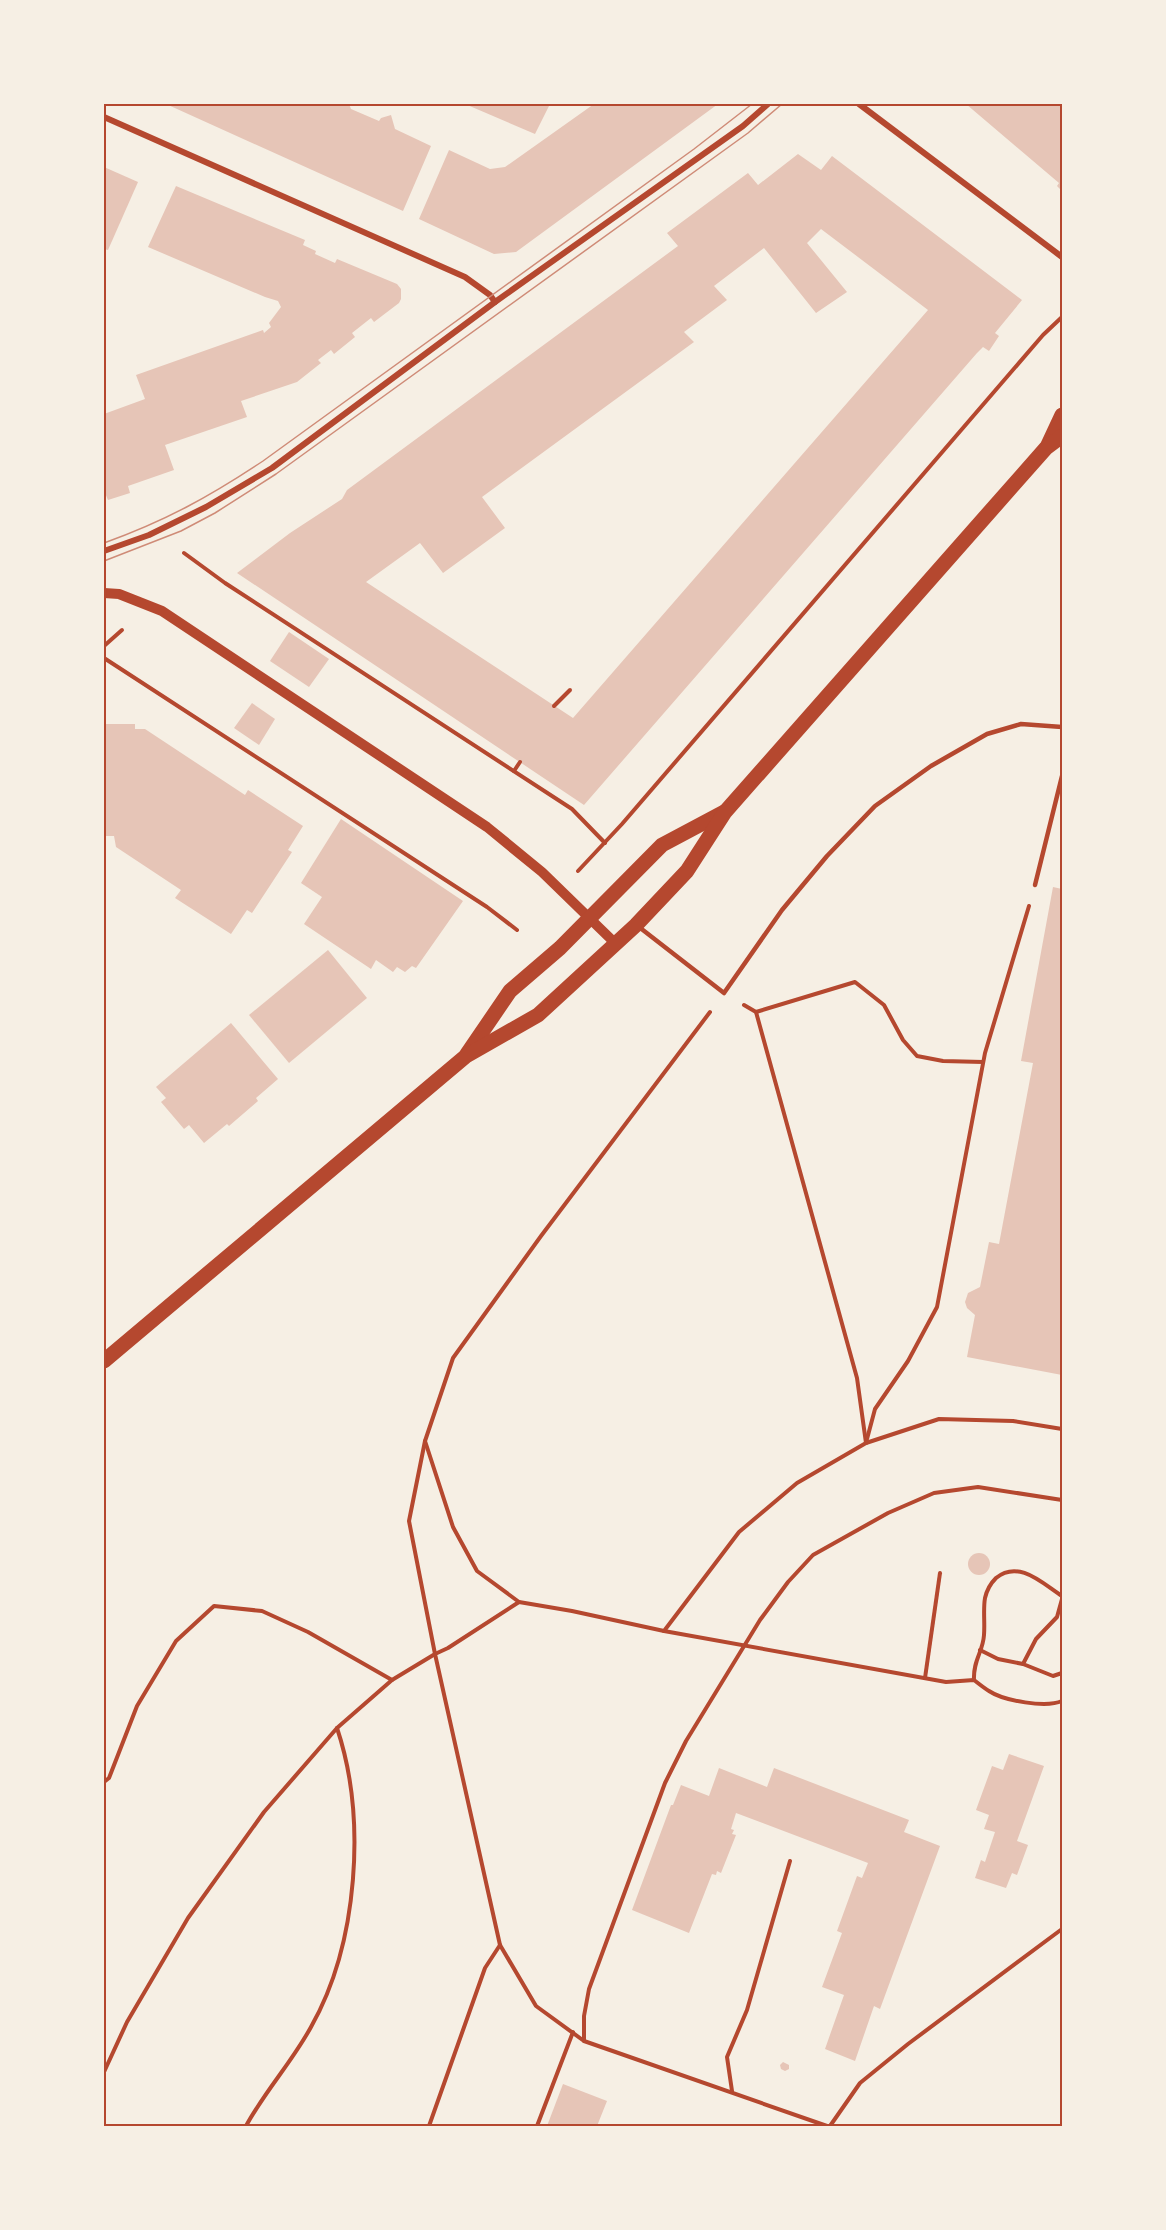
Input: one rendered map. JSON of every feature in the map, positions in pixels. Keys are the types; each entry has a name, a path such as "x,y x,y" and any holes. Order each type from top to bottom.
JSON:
{"main road":[{"path":"1046,448 1062,415"},
{"path":"104,1361 465,1056 538,1015 636,925 687,872 725,812 1046,448 1062,436"},
{"path":"465,1056 510,991 560,948 662,845 725,812"}],"street":[{"path":"104,551 149,535 198,511 272,468 495,302 743,126 768,104"},
{"path":"859,104 1062,258"},
{"path":"104,117 465,277 490,295 495,302"},
{"path":"104,593 119,594 162,611 487,827 542,872 616,944"}],"lane":[{"path":"636,925 724,993 782,910 827,856 875,806 931,766 987,734 1022,724 1062,727"},
{"path":"1035,885 1062,776"}],"path":[{"path":"578,872 1062,316"},
{"path":"184,553 225,583 572,809 605,843"},
{"path":"104,646 122,630"},
{"path":"104,658 487,906 517,930"},
{"path":"554,706 570,690"},
{"path":"514,771 520,762"},
{"path":"866,1443 875,1409 908,1362 937,1307 983,1062 1035,885"},
{"path":"756,1012 855,982 884,1005 903,1040 917,1056 943,1061 983,1062"},
{"path":"724,993 541,1236 453,1358 425,1441 409,1521 435,1654 500,1945 536,2006 584,2041 732,2091 829,2127 860,2083 908,2044 1062,1929"},
{"path":"741,1003 756,1012 857,1378 866,1443"},
{"path":"664,1631 739,1532 797,1483 866,1443 939,1419 1013,1421 1062,1430"},
{"path":"425,1441 453,1527 477,1571 519,1602 743,1646 946,1682 974,1680 990,1693 1035,1704 1062,1701"},
{"path":"584,2041 584,2016 589,1989 665,1783 686,1741 743,1646 788,1582 813,1556 888,1513 934,1493 978,1487 1062,1500"},
{"path":"974,1680 975,1662 984,1632 985,1599 990,1584 1002,1573 1016,1570 1028,1573 1062,1597 1057,1617 1036,1639 1023,1664"},
{"path":"925,1678 940,1573"},
{"path":"104,2072 127,2022 188,1918 264,1812 337,1728 392,1680 448,1648 519,1602"},
{"path":"104,1782 109,1778 137,1706 177,1641 214,1606 262,1611 308,1632 392,1680"},
{"path":"980,1650 998,1659 1023,1664 1053,1676 1062,1673"},
{"path":"246,2127 259,2103 311,2028 331,1987 345,1941 354,1872 352,1801 343,1748 337,1728"},
{"path":"732,2091 727,2057 747,2010 790,1861"},
{"path":"429,2127 485,1968 500,1945"},
{"path":"537,2127 573,2032"}],"building":[{"path":"166,104 349,104 351,109 379,121 391,115 395,129 431,146 403,211"},
{"path":"465,104 550,104 535,134"},
{"path":"594,104 718,104 516,252 494,254 419,219 449,150 490,169 505,167"},
{"path":"966,104 1062,104 1062,191 1057,186 1059,183"},
{"path":"798,154 821,170 832,156 1022,300 995,333 999,336 989,351 983,347 977,353 584,805 237,573 290,533 342,499 347,490 678,246 667,233 748,173 758,185","holes":["821,229 928,310 573,718 366,582 420,543 443,573 505,528 482,497 694,342 684,332 727,300 714,286 764,248 816,313 847,292 807,243"]},
{"path":"104,167 138,182 108,250 104,249"},
{"path":"176,186 305,240 303,245 316,251 315,254 335,263 337,259 397,284 401,289 401,299 374,322 371,318 352,333 355,337 334,354 331,350 318,360 321,363 297,382 241,401 247,417 165,445 174,470 128,486 130,493 108,500 104,494 104,414 145,399 136,375 263,330 264,333 271,327 269,323 281,307 278,301 148,247"},
{"path":"289,632 329,659 309,687 270,661"},
{"path":"252,703 275,719 259,745 234,728"},
{"path":"104,724 135,724 135,729 145,729 245,795 248,790 303,826 288,850 292,852 252,913 247,910 231,934 175,898 181,890 116,847 114,836 104,836"},
{"path":"341,819 463,901 416,968 412,966 405,972 397,967 393,972 376,960 371,969 304,924 322,897 301,883"},
{"path":"1053,887 1062,889 1062,1375 967,1357 975,1315 967,1308 965,1302 968,1293 980,1287 989,1242 999,1244 1033,1063 1021,1061"},
{"path":"328,950 367,998 289,1063 249,1015"},
{"path":"231,1023 278,1079 256,1098 258,1101 229,1126 227,1124 204,1143 189,1125 184,1129 161,1102 166,1098 156,1087"},
{"path":"979,1553 987,1556 990,1564 987,1572 979,1575 971,1572 968,1564 971,1556"},
{"path":"1009,1754 1044,1766 1017,1841 1028,1845 1017,1875 1012,1873 1006,1888 975,1878 981,1860 985,1862 995,1832 984,1829 989,1815 976,1810 992,1766 1003,1770"},
{"path":"719,1768 767,1787 774,1768 909,1820 904,1832 940,1846 880,2009 874,2006 855,2061 825,2049 844,1995 822,1987 842,1933 837,1931 857,1876 862,1878 868,1863 736,1813 731,1829 734,1830 732,1834 736,1835 721,1873 717,1871 716,1875 712,1874 689,1933 632,1910 671,1805 681,1785 709,1796"},
{"path":"783,2062 789,2065 789,2069 785,2071 780,2065"},
{"path":"563,2084 607,2101 597,2126 547,2126"}],"tram line":[{"path":"104,543 186,507 263,461 694,149 752,104"},
{"path":"104,561 181,531 215,513 276,474 748,133 782,104"}]}
